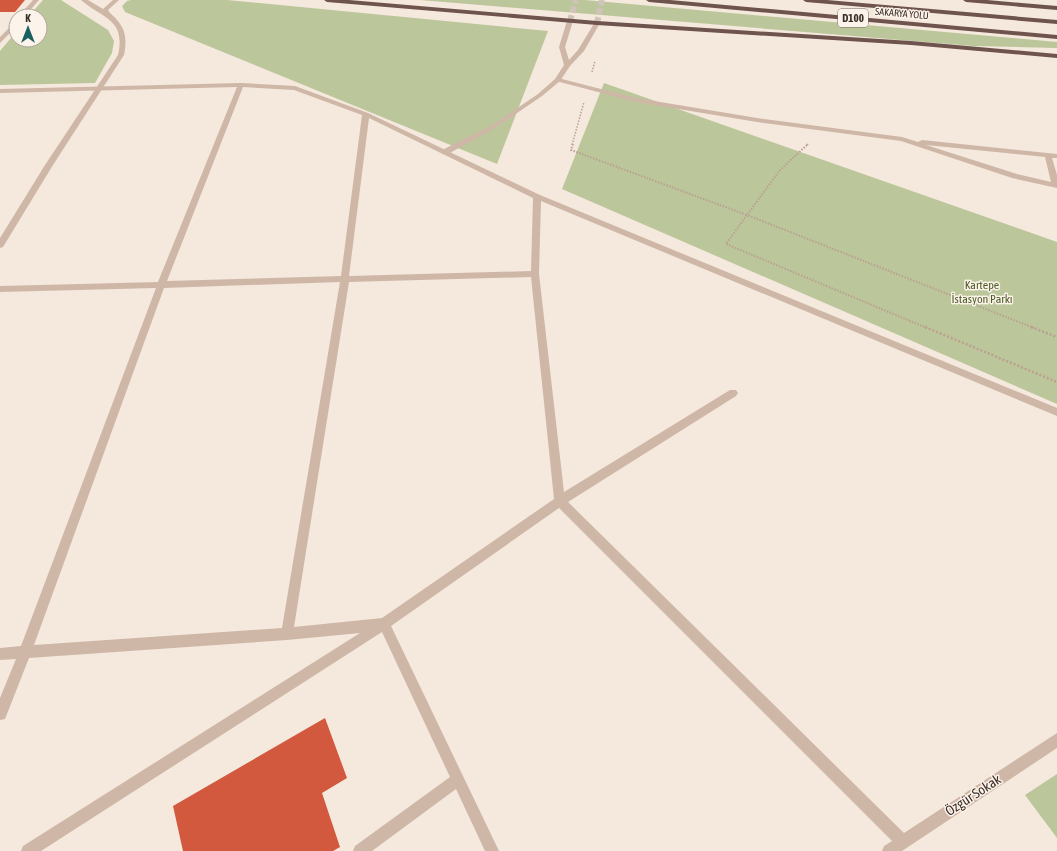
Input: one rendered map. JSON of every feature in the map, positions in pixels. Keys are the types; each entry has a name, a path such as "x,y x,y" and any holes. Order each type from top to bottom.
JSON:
{"highway":[{"path":"327,0 570,21 911,43 1057,55"},
{"name":"SAKARYA YOLU","path":"649,0 1057,37"},
{"name":"D100","path":"806,0 1057,22"},
{"path":"966,0 1057,8"}],"street":[{"path":"29,8 36,0"},
{"path":"0,245 49,165 116,66 124,46 125,38 122,31 107,14 84,0"},
{"path":"107,14 105,10 116,0"},
{"path":"567,65 562,47 570,21"},
{"path":"444,152 493,127 540,95 558,80 567,65 582,51 597,23"},
{"path":"0,40 8,31"},
{"path":"558,80 636,100 824,129 1057,156"},
{"path":"0,714 25,653 161,285 241,85"},
{"path":"0,91 241,85 295,88 366,114 537,197 1057,412"},
{"path":"286,634 345,278 366,114"},
{"path":"902,139 1016,176 1056,186 1048,155"},
{"path":"537,197 535,274 560,501 902,841"},
{"path":"0,288 161,285 345,278 535,274"},
{"path":"28,851 384,624 560,501 732,393"},
{"path":"0,654 286,634 384,624"},
{"path":"384,624 492,851"},
{"name":"Özgür Sokak","path":"889,851 1057,740"},
{"path":"360,851 457,780"}],"path":[{"path":"596,59 571,150 747,215 1057,337"},
{"path":"824,129 780,170 726,244 1057,382"}],"green space":[{"path":"43,0 61,0 108,30 114,41 112,53 95,83 0,85 0,51 8,42 8,48 48,48 48,8 36,8"},
{"path":"227,0 548,31 497,164 125,12 122,6 127,1"},
{"path":"420,0 585,0 1057,42 1057,48 974,46"},
{"name":"Kartepe İstasyon Parkı","path":"604,83 1057,242 1057,404 562,189"},
{"path":"1057,774 1057,838 1025,795"}],"building":[{"path":"0,0 25,0 18,8 8,8 8,12 0,12"},
{"path":"325,718 347,778 322,793 340,847 333,851 183,851 173,806"}],"tunnel":[{"path":"570,21 576,0"},
{"path":"597,23 602,0"}]}
